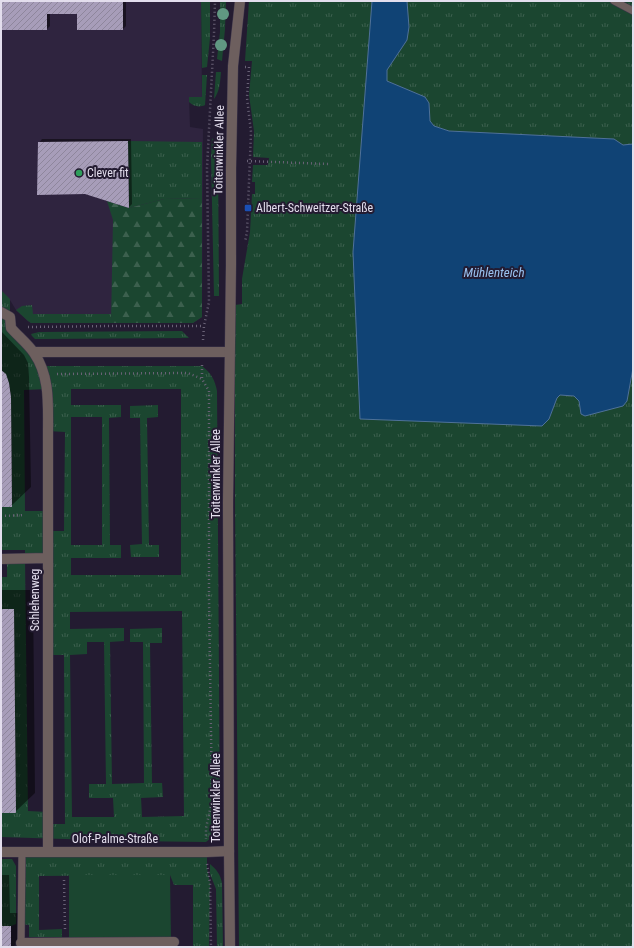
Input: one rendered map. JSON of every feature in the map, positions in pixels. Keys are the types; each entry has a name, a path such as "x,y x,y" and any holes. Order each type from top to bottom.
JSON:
{"street":[{"name":"Toitenwinkler Allee","path":"230,947 228,502 229,352 233,66 240,1"},
{"path":"1,312 10,317 11,328 34,352 229,352"},
{"name":"Schlehenweg","path":"34,352 45,374 48,405 48,852"},
{"path":"1,559 48,558"},
{"name":"Olof-Palme-Straße","path":"1,852 229,851"},
{"path":"21,945 174,942"}],"lane":[{"path":"614,1 633,11"},
{"path":"21,945 22,852"}],"path":[{"path":"211,947 210,883 206,852 206,828 212,801 209,599 209,391 202,379 204,326 209,302 207,168 214,34 214,1"},
{"path":"244,248 247,232 251,132 247,98 248,67"},
{"path":"249,161 328,164"},
{"path":"11,328 204,326"},
{"path":"45,374 188,373 202,379"},
{"path":"1,516 25,516"},
{"path":"64,880 66,943"}],"shaded area":[{"path":"1,1 201,1 202,97 189,97 190,127 203,129 202,317 193,323 31,323 16,310 10,300 10,306 1,297"}],"green space":[{"path":"201,1 210,1 210,38 207,67 202,68"},
{"path":"220,1 226,1 222,61 217,59 220,32"},
{"path":"249,1 372,1 353,252 360,419 549,419 557,398 560,395 574,396 579,401 581,414 627,401 633,368 633,947 239,947 235,502 235,305 242,304 242,279 250,232 252,194 255,194 255,182 252,182 253,165 268,165 269,158 253,157 254,131 249,95 252,61 245,61"},
{"path":"407,1 633,1 633,144 623,145 614,139 449,131 434,126 430,121 429,103 425,97 387,81 387,70 407,40 409,27"},
{"path":"216,72 221,72 219,90 214,99"},
{"path":"202,75 207,75 205,105 192,105 189,102 189,97 202,97"},
{"path":"212,138 217,145 218,153 219,296 214,296 211,157"},
{"path":"128,141 202,142 202,198 164,199 129,208"},
{"path":"202,198 202,317 193,323 111,323 113,220 107,201 129,208 164,199"},
{"path":"1,290 10,299 10,317 42,366 202,366 208,371 214,380 217,391 220,821 216,833 206,842 1,837 1,813 16,813 14,609 1,609 1,577 7,577 7,559 25,558 25,550 1,550 1,507 12,507 11,397 9,382 1,370","holes":["47,389 48,431 65,432 64,531 48,531 48,511 25,511 24,390","71,389 181,389 181,575 71,575 71,558 121,558 121,545 110,545 109,418 121,417 121,405 71,405","71,417 102,417 102,545 71,545","48,558 48,655 64,655 65,824 48,824 48,812 28,811 25,559","182,611 184,816 142,817 141,798 163,797 162,783 152,783 150,643 162,643 162,628 130,629 130,642 143,642 144,783 112,784 110,642 124,641 124,628 70,629 70,612","87,642 104,642 106,784 89,784 89,798 113,798 114,817 72,817 70,655 87,654"]},
{"path":"32,305 33,314 111,314 111,323 31,323 16,310 22,306"},
{"path":"182,331 189,338 35,339 31,334 39,332"},
{"path":"158,405 158,417 147,418 149,545 159,545 159,557 131,557 130,545 142,544 140,418 130,418 130,406"},
{"path":"22,852 207,852 207,868 210,883 209,947 193,947 193,885 174,885 170,875 39,876 39,930 62,929 62,937 29,937 29,925 21,924"},
{"path":"1,859 12,859 16,866 16,924 11,926 1,926"},
{"path":"210,864 218,872 222,883 223,947 217,947 216,889 210,874"},
{"path":"69,875 170,875 171,939 69,939"}],"water":[{"name":"Mühlenteich","path":"372,1 407,1 409,27 407,40 387,70 387,81 425,97 429,103 430,121 434,126 449,131 614,139 623,145 633,144 633,368 627,401 623,406 585,416 581,414 579,401 574,396 560,395 557,398 549,419 542,426 360,419 353,252"}],"building":[{"path":"1,1 123,1 123,30 77,30 77,14 47,14 47,30 1,30"},
{"path":"128,141 129,208 85,194 37,195 38,142"},
{"path":"1,370 6,374 11,397 12,507 1,507"},
{"path":"1,609 14,609 16,813 1,813"},
{"path":"1,926 11,926 11,947 1,947"}],"place":[{"name":"Clever fit","path":"79,173"},
{"name":"Albert-Schweitzer-Straße","path":"248,208"}]}
